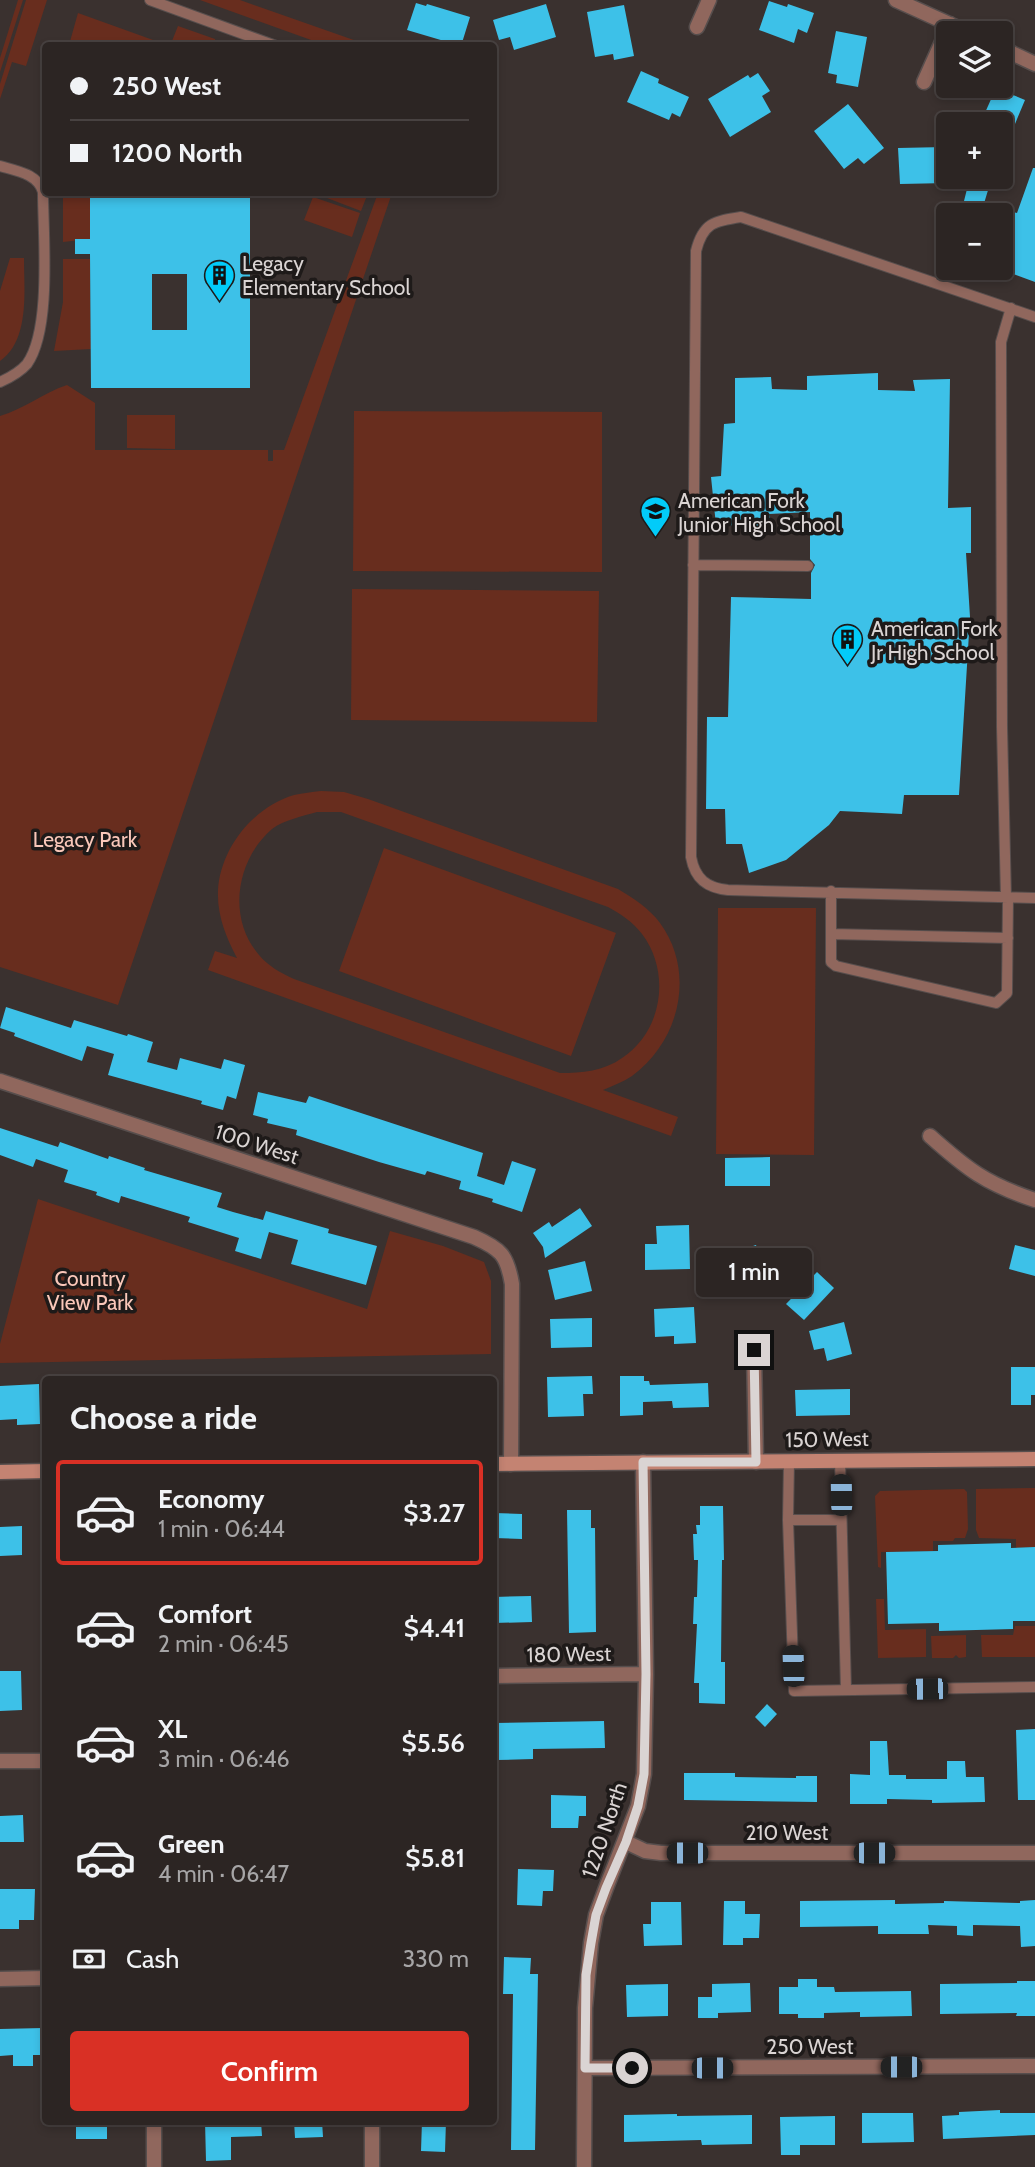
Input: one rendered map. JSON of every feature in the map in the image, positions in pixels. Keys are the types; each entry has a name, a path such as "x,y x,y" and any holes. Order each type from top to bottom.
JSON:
{"street":[{"path":"697,27 709,0"},
{"path":"896,0 943,21"},
{"path":"923,82 936,54"},
{"path":"1013,54 1035,64"},
{"name":"100 West","path":"0,1081 474,1237 499,1250 508,1264 512,1284 512,1464"},
{"path":"930,1136 967,1169 988,1182 1035,1200"},
{"path":"754,1350 756,1462"},
{"name":"150 West","path":"497,1464 1035,1459"},
{"name":"1220 North","path":"584,2167 586,1975 596,1915 626,1842 638,1806 644,1774 646,1674 643,1462"},
{"path":"0,1472 42,1471"},
{"name":"180 West","path":"497,1676 646,1674"},
{"path":"0,1761 42,1761"},
{"name":"210 West","path":"626,1842 645,1851 661,1853 1035,1853"},
{"path":"0,1979 42,1978"},
{"name":"250 West","path":"585,2068 1035,2066"},
{"path":"155,2125 155,2167"},
{"path":"372,2125 372,2167"}],"lane":[{"path":"150,0 265,42"},
{"path":"0,166 31,176 42,188"},
{"path":"0,382 26,366 34,351 43,298 43,196"},
{"path":"1035,317 741,217 710,224 700,235 695,251 693,869 702,881 713,888 831,891 859,895 1035,898"},
{"path":"831,891 831,962 836,967 996,1003 1007,993 1002,727 1001,342 1011,309"},
{"path":"693,565 808,566"},
{"path":"831,934 1008,938"},
{"path":"840,1460 846,1690"},
{"path":"789,1461 788,1520 794,1691 1035,1687"},
{"path":"788,1520 841,1520"}],"green space":[{"path":"18,0 23,0 0,72 0,58"},
{"path":"26,0 47,0 26,66 12,62 0,99 0,84"},
{"path":"200,0 240,0 359,42 317,42"},
{"path":"78,13 159,42 70,42"},
{"path":"178,26 215,39 216,42 172,42"},
{"path":"63,196 90,196 90,239 63,242"},
{"path":"322,196 367,196 361,211"},
{"name":"Legacy Park","path":"377,196 391,196 118,1005 0,967 0,416 67,385 95,403 95,450 268,450 268,461 273,461 273,450 284,450"},
{"path":"313,197 360,213 352,237 304,220"},
{"path":"10,258 24,258 23,314 16,341 10,352 0,361 0,291"},
{"path":"63,259 90,259 91,349 54,351 63,302"},
{"path":"354,411 602,412 602,572 353,571"},
{"path":"127,415 175,415 175,449 127,448"},
{"path":"352,589 599,591 597,722 351,720"},
{"path":"318,791 344,792 368,799 618,889 651,913 671,942 678,963 678,1005 662,1044 648,1061 632,1076 603,1090 678,1117 671,1136 208,970 215,951 237,958 223,926 218,900 220,875 232,845 252,820 265,809 294,795","holes":["317,812 341,812 608,907 626,919 642,934 657,966 658,1000 646,1033 636,1046 608,1066 585,1072 560,1073 294,979 271,966 259,955 242,924 240,890 250,857 272,829 282,823"]},
{"path":"384,848 616,933 571,1056 339,971"},
{"path":"718,908 816,908 814,1155 716,1154"},
{"name":"Country View Park","path":"38,1199 367,1309 390,1231 443,1246 484,1262 491,1281 491,1354 0,1363 0,1344"},
{"path":"1035,1488 1035,1547 1016,1548 1016,1539 979,1538 976,1530 976,1489"},
{"path":"964,1489 967,1492 968,1529 965,1538 933,1541 933,1551 881,1552 881,1568 878,1567 875,1496 880,1491"},
{"path":"876,1599 884,1599 885,1630 926,1629 926,1657 878,1658"},
{"path":"1015,1626 1035,1626 1035,1657 982,1657 981,1635 1013,1635"},
{"path":"966,1635 966,1657 959,1658 956,1655 953,1658 932,1658 931,1636"}],"building":[{"path":"769,1 814,13 807,33 798,29 794,43 759,30"},
{"path":"416,3 470,17 462,42 448,42 407,30"},
{"path":"546,4 556,37 514,50 510,37 499,40 493,20"},
{"path":"624,5 634,56 614,60 613,54 595,57 587,12"},
{"path":"836,31 867,37 858,87 836,83 837,75 828,73"},
{"path":"641,71 659,79 658,83 689,97 680,117 672,113 669,120 627,102"},
{"path":"758,73 770,91 762,96 771,112 730,137 708,99 748,75 750,78"},
{"path":"1013,95 1025,100 1015,124 1013,112 985,112 992,98 1013,98"},
{"path":"848,104 884,148 864,164 858,158 844,169 814,131"},
{"path":"936,147 936,183 900,184 898,148"},
{"path":"1035,168 1035,282 1013,274 1013,212 1017,213"},
{"path":"967,189 988,189 984,203 964,203"},
{"name":"Legacy Elementary School","path":"90,196 250,196 250,388 91,388 90,254 75,254 75,239 90,239","holes":["152,274 187,274 187,330 152,330"]},
{"name":"American Fork Jr High School","path":"878,373 878,390 915,391 913,380 950,379 948,508 971,507 971,553 966,553 970,617 959,795 904,795 902,814 840,811 829,825 786,860 749,873 742,844 726,844 725,809 706,809 707,717 728,717 731,597 811,599 811,573 815,565 810,559 810,512 769,514 771,526 716,525 711,477 721,476 724,424 735,423 735,378 771,377 772,389 807,390 807,376"},
{"path":"6,1007 71,1028 74,1020 153,1042 147,1062 177,1070 180,1058 221,1069 224,1059 245,1065 236,1099 227,1096 223,1110 201,1104 202,1101 108,1075 114,1054 87,1046 82,1061 14,1036 15,1033 0,1028"},
{"path":"258,1092 306,1103 309,1096 483,1153 477,1176 504,1185 512,1161 536,1169 522,1212 492,1202 493,1199 459,1189 461,1181 427,1171 425,1175 379,1162 296,1135 297,1130 267,1123 268,1119 253,1115"},
{"path":"0,1128 58,1147 60,1142 108,1159 109,1156 145,1168 144,1170 222,1193 217,1207 263,1220 266,1211 329,1229 328,1233 377,1246 366,1285 291,1264 298,1240 269,1232 261,1259 235,1251 239,1238 188,1222 190,1217 121,1196 119,1203 96,1195 97,1192 64,1182 68,1170 36,1159 33,1167 0,1155"},
{"path":"770,1157 770,1186 725,1186 725,1158"},
{"path":"580,1208 592,1226 545,1258 543,1247 533,1233 549,1222 552,1227"},
{"path":"689,1225 690,1269 645,1270 645,1244 657,1244 656,1226"},
{"path":"756,1245 769,1284 735,1296 728,1275 735,1273 729,1254"},
{"path":"1015,1245 1035,1250 1035,1276 1009,1269"},
{"path":"585,1261 592,1291 555,1300 548,1270"},
{"path":"817,1272 834,1288 804,1320 786,1304"},
{"path":"694,1307 696,1343 674,1344 674,1336 655,1337 654,1309"},
{"path":"592,1318 592,1347 551,1348 550,1319"},
{"path":"844,1322 852,1354 827,1361 824,1348 814,1350 809,1331"},
{"path":"1011,1367 1035,1367 1035,1395 1031,1395 1031,1405 1011,1405"},
{"path":"592,1376 593,1394 583,1394 584,1416 548,1417 547,1377"},
{"path":"620,1376 644,1376 644,1381 649,1381 650,1385 708,1383 709,1407 673,1408 672,1401 643,1402 643,1415 620,1416"},
{"path":"39,1384 40,1424 17,1425 17,1419 0,1420 0,1386"},
{"path":"850,1389 850,1415 796,1416 795,1390"},
{"path":"700,1506 723,1506 721,1662 725,1662 725,1704 699,1703 699,1683 694,1683 697,1624 693,1624 698,1560 694,1560 693,1534 697,1534 696,1525 700,1525"},
{"path":"567,1510 591,1510 591,1528 595,1528 596,1632 569,1633"},
{"path":"497,1513 522,1514 522,1539 497,1538"},
{"path":"22,1526 22,1555 0,1556 0,1527"},
{"path":"1011,1543 1011,1548 1035,1547 1035,1621 1013,1621 1013,1629 939,1631 939,1623 888,1624 886,1552 938,1551 938,1545"},
{"path":"531,1596 532,1622 497,1623 497,1597"},
{"path":"0,1671 21,1671 22,1710 0,1711"},
{"path":"767,1704 777,1714 765,1727 755,1717"},
{"path":"604,1721 605,1748 533,1749 533,1759 497,1760 497,1723"},
{"path":"1035,1729 1035,1800 1018,1800 1016,1730"},
{"path":"870,1741 887,1741 889,1775 906,1775 906,1779 947,1779 947,1761 965,1761 966,1777 984,1777 985,1802 932,1803 932,1800 887,1799 887,1804 850,1804 850,1774 870,1775"},
{"path":"684,1773 735,1773 735,1777 817,1776 817,1802 684,1800"},
{"path":"551,1795 586,1796 586,1816 579,1816 578,1828 551,1828"},
{"path":"23,1815 24,1842 0,1842 0,1816"},
{"path":"518,1869 554,1870 553,1891 543,1891 542,1906 517,1905"},
{"path":"0,1889 35,1889 34,1920 19,1920 19,1929 0,1929"},
{"path":"895,1900 895,1904 944,1901 1020,1903 1035,1900 1035,1946 1021,1947 1020,1926 973,1925 973,1936 957,1935 957,1926 928,1925 929,1934 878,1934 878,1926 800,1927 800,1901"},
{"path":"724,1901 745,1901 745,1914 760,1914 759,1938 743,1938 743,1945 723,1945"},
{"path":"651,1902 681,1902 682,1945 644,1946 643,1924 651,1924"},
{"path":"504,1957 531,1958 530,1974 538,1974 535,2150 511,2150 513,1994 503,1994"},
{"path":"798,1979 817,1979 817,1987 834,1987 835,1992 911,1991 912,2016 860,2017 860,2012 824,2013 824,2018 798,2018 798,2014 779,2014 779,1987 798,1987"},
{"path":"1035,1981 1035,2016 1016,2016 1017,2013 940,2014 940,1984"},
{"path":"750,1983 751,2012 718,2013 718,2018 698,2018 698,1997 712,1997 712,1984"},
{"path":"668,1984 668,2016 627,2017 626,1985"},
{"path":"42,2028 42,2055 33,2055 33,2066 13,2066 13,2055 0,2056 0,2029"},
{"path":"1000,2110 1000,2113 1035,2113 1035,2135 943,2139 942,2116 959,2115 959,2112"},
{"path":"862,2113 913,2113 914,2142 862,2143"},
{"path":"624,2115 752,2115 752,2144 702,2145 701,2140 624,2142"},
{"path":"835,2116 835,2145 800,2145 800,2155 781,2155 780,2117"},
{"path":"76,2125 107,2125 107,2139 76,2139"},
{"path":"205,2125 261,2125 262,2136 231,2137 231,2160 206,2161"},
{"path":"294,2125 322,2125 323,2137 295,2138"},
{"path":"422,2125 446,2125 445,2152 421,2151"}],"place":[{"name":"Legacy Elementary School","path":"219,302"},
{"name":"American Fork Junior High School","path":"655,539"},
{"name":"American Fork Jr High School","path":"848,667"}],"route":[{"path":"632,2068 585,2068 585,2008 586,1975 596,1915 626,1842 638,1806 644,1774 646,1674 643,1462 756,1462 754,1350"}]}
